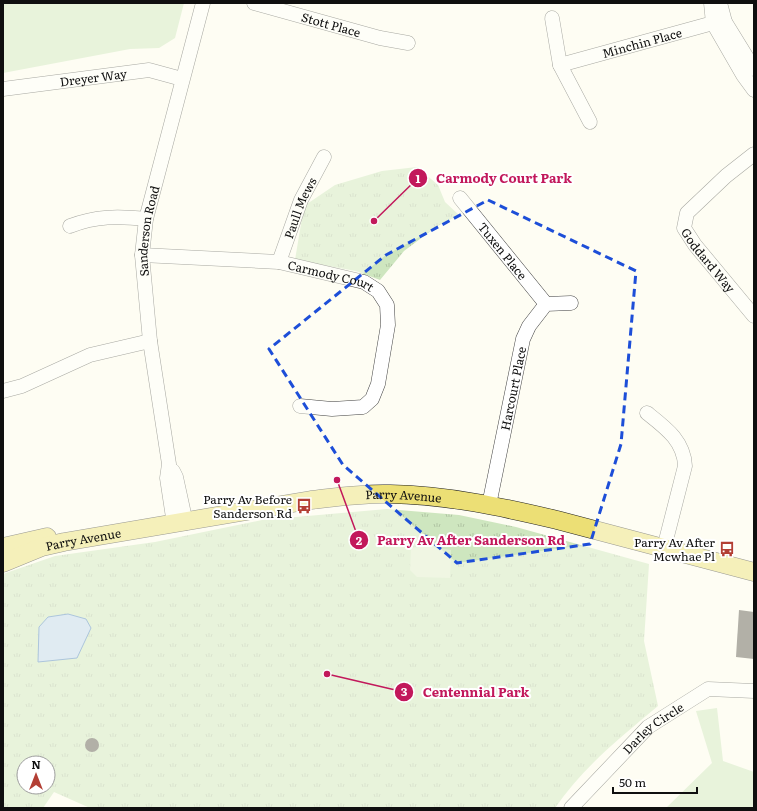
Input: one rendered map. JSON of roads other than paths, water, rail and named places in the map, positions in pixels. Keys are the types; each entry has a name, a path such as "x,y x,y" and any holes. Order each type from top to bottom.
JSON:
{"main road":[{"name":"Parry Avenue","path":"3,548 38,538 311,500 368,494 424,495 490,500 665,544 754,564"},
{"name":"Parry Avenue","path":"3,563 42,547 179,519"},
{"name":"Parry Avenue","path":"665,544 754,572"}],"street":[{"name":"Sanderson Road","path":"179,519 167,478 169,464 150,341 142,255 146,219 203,3"},
{"name":"Stott Place","path":"254,3 380,38 408,43"},
{"path":"711,3 743,75 754,90"},
{"path":"720,3 719,22 754,69"},
{"path":"552,18 560,65 590,122"},
{"name":"Minchin Place","path":"560,65 719,22"},
{"name":"Dreyer Way","path":"3,89 150,70 182,80"},
{"name":"Goddard Way","path":"754,154 726,176 687,212 684,228 695,245 754,316"},
{"name":"Paull Mews","path":"279,262 301,200 324,157"},
{"name":"Tuxen Place","path":"460,198 546,304"},
{"path":"70,226 88,219 123,217 146,219"},
{"name":"Carmody Court","path":"142,255 279,262 364,282 378,291 387,305 388,325 378,384 372,399 363,406 332,409 300,406"},
{"path":"546,304 572,303"},
{"name":"Harcourt Place","path":"490,500 523,339 529,326 546,304"},
{"path":"3,391 22,386 90,355 150,341"},
{"path":"647,413 670,431 685,455 685,466 665,544"},
{"name":"Darley Circle","path":"571,808 648,727 708,689 754,691"}],"water":[{"path":"68,614 86,619 91,628 77,658 38,662 39,627 48,617"}],"place":[{"name":"Carmody Court Park","path":"374,221"},
{"name":"Parry Av After Sanderson Rd","path":"337,480"},
{"name":"Parry Av Before Sanderson Rd","path":"304,506"},
{"name":"Parry Av After Mcwhae Pl","path":"727,549"},
{"name":"Centennial Park","path":"327,674"}]}
